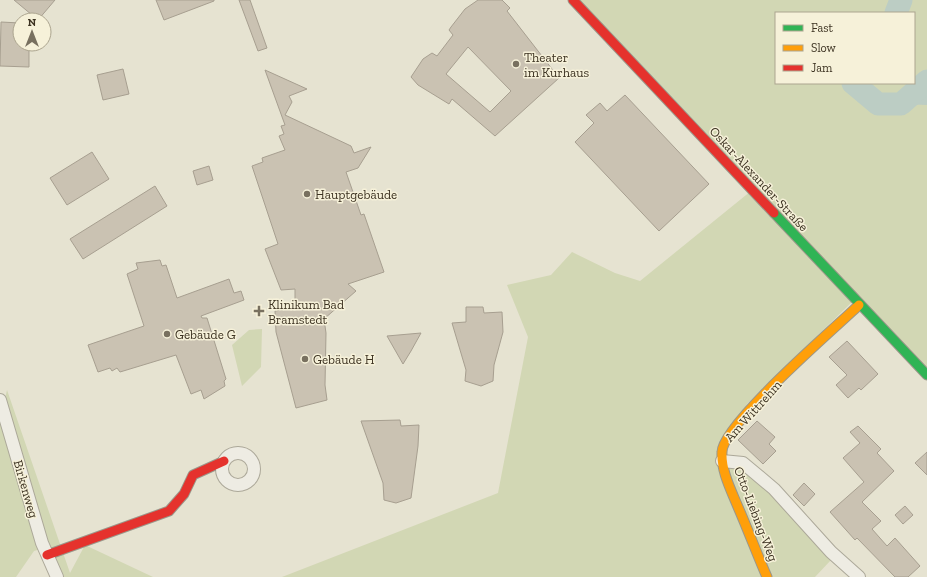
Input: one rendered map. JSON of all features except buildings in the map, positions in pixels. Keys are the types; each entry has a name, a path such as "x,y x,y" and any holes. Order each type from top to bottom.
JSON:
{"street":[{"name":"Oskar-Alexander-Straße","path":"573,0 859,305 927,375"},
{"name":"Am Wittrehm","path":"859,305 754,407 722,446 722,461 743,463 774,489 831,552 859,577"},
{"name":"Birkenweg","path":"0,400 40,536 57,577"},
{"path":"47,555 168,511 184,494 193,475 224,460"},
{"name":"Otto-Liebing-Weg","path":"722,461 726,477 767,577"}],"green space":[{"path":"573,0 927,0 927,375 852,302 747,404 722,461 741,465 773,492 831,560 815,577 282,577 498,493 528,337 507,285 551,275 572,252 615,273 640,281 751,191"},
{"path":"262,329 261,367 242,386 232,345 249,330"},
{"path":"7,390 70,573 85,545 153,577 56,577 44,548 34,551 16,577 0,577 0,422"}],"shaded area":[{"path":"927,81 927,105 901,104"}],"waterway":[{"path":"896,12 901,0"},
{"path":"854,84 878,104 901,104 927,81"}],"traffic: fast":[{"path":"774,213 927,375"}],"traffic: slow":[{"path":"767,577 727,480 723,466 722,452 727,439 740,421 759,400 805,354 859,305"}],"traffic: jam":[{"path":"573,0 774,213"},
{"path":"47,555 169,511 184,494 193,475 224,461"}],"place":[{"name":"Theater im Kurhaus","path":"516,64"},
{"name":"Hauptgebäude","path":"307,194"},
{"name":"Klinikum Bad Bramstedt","path":"259,311"},
{"name":"Gebäude G","path":"167,334"},
{"name":"Gebäude H","path":"305,359"}]}
